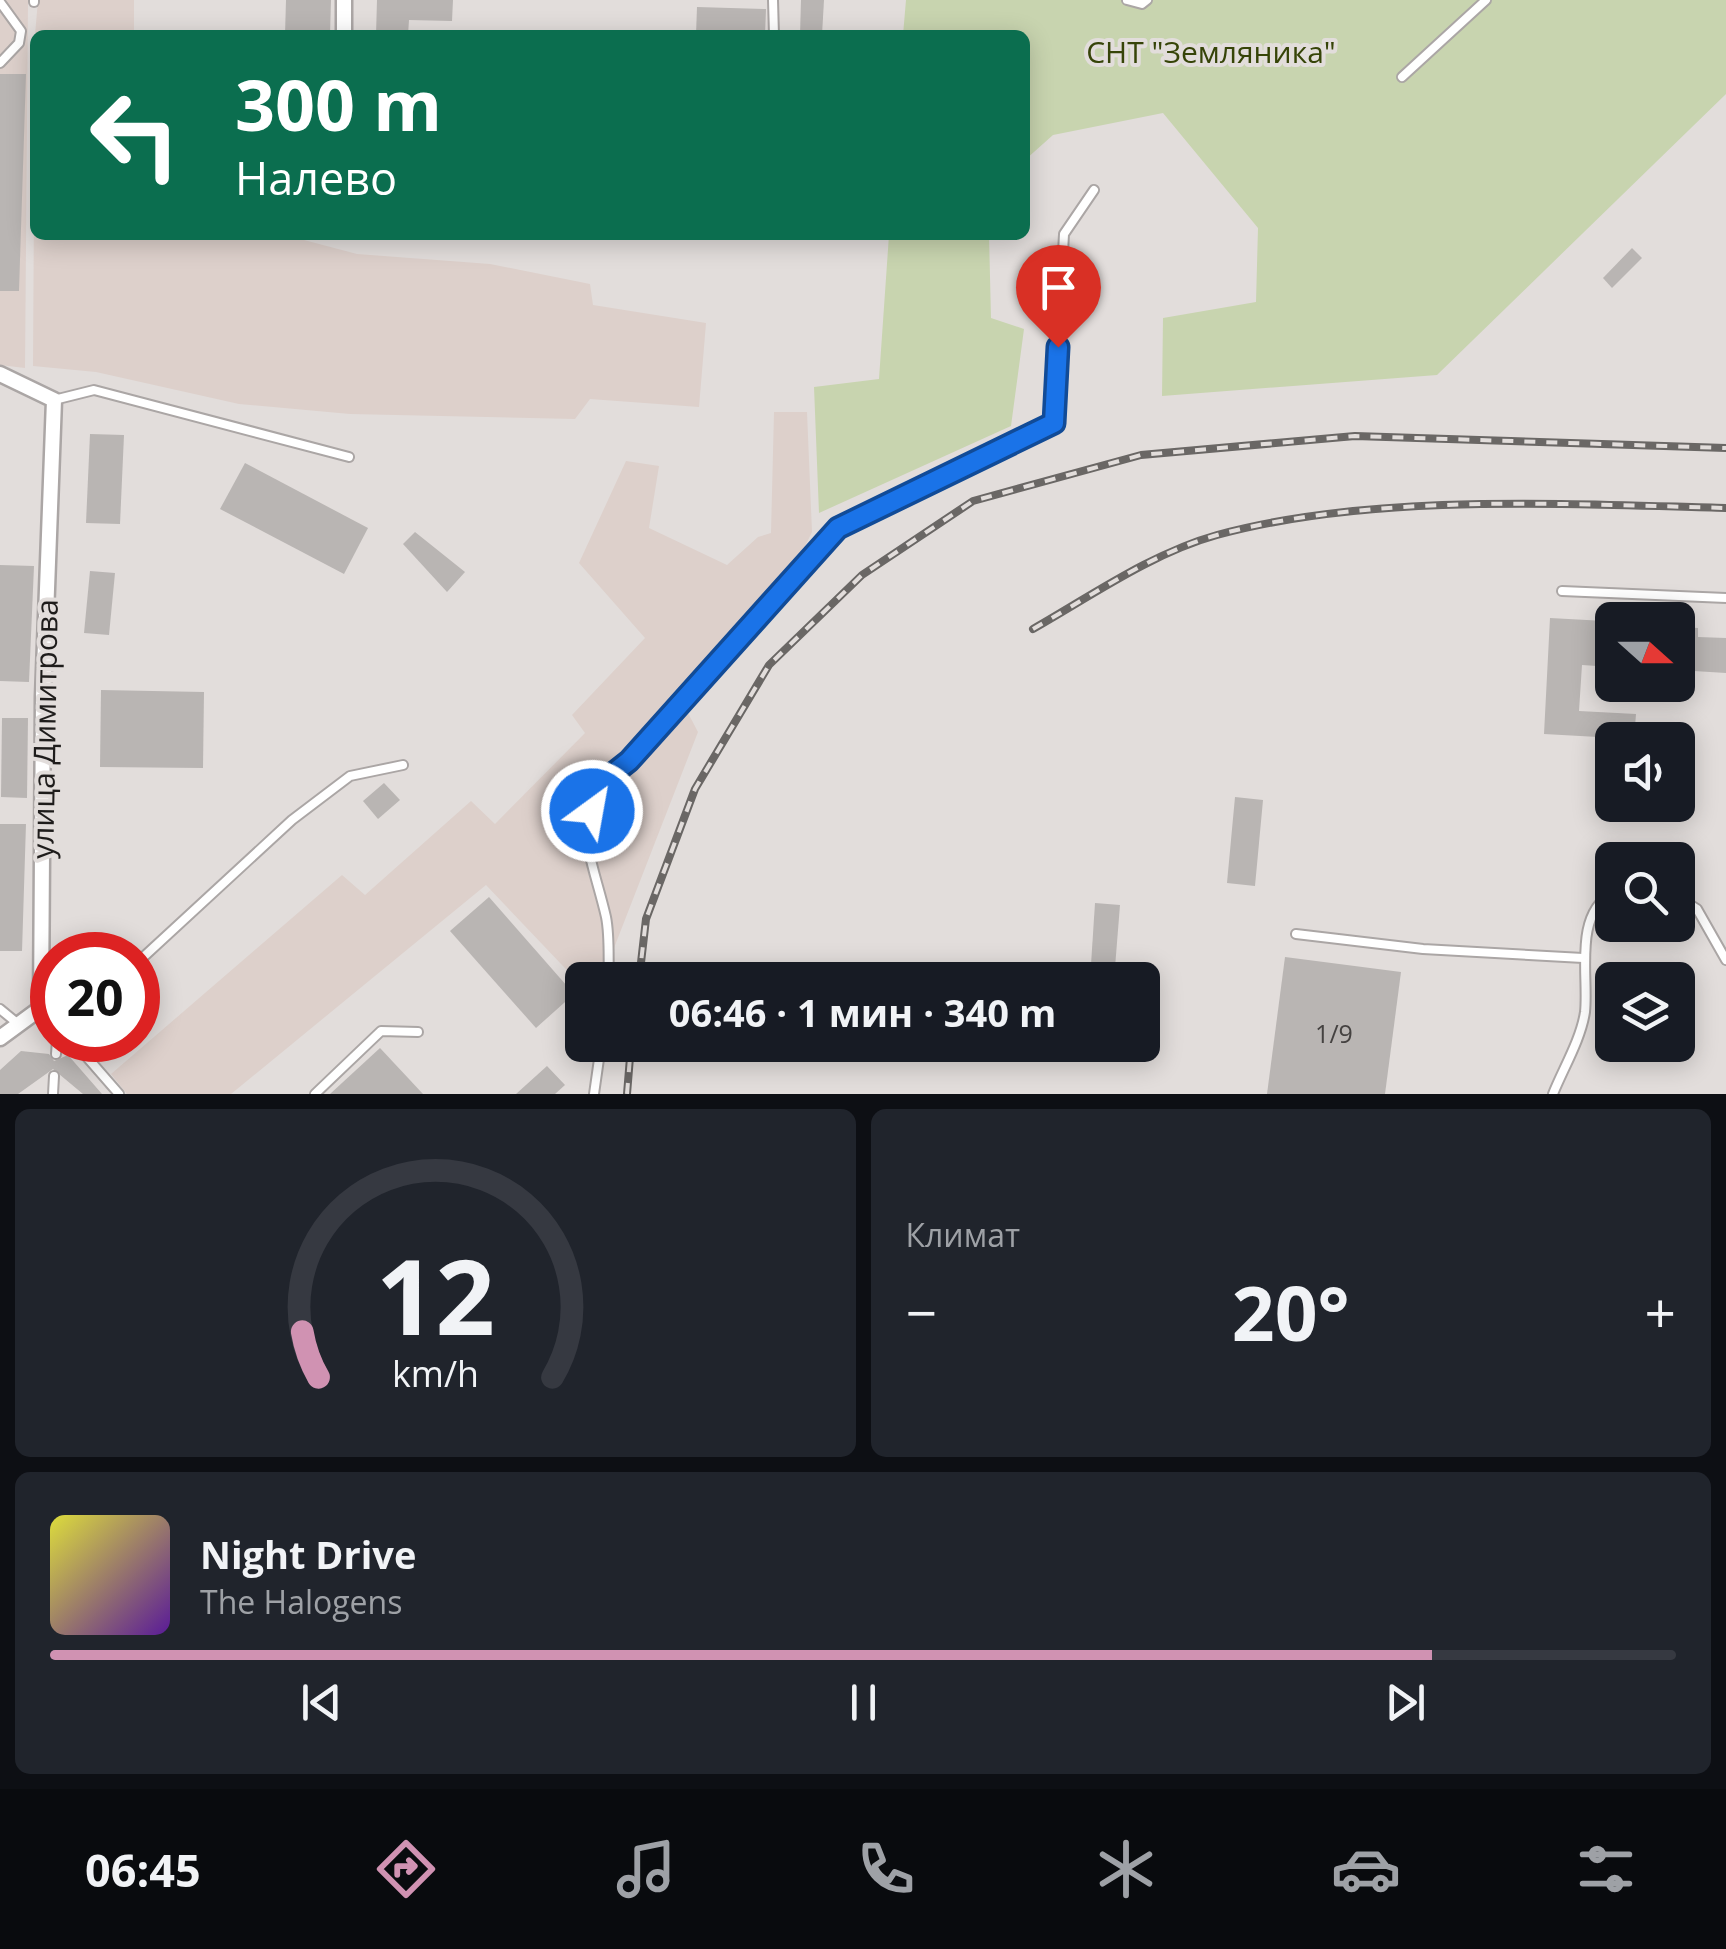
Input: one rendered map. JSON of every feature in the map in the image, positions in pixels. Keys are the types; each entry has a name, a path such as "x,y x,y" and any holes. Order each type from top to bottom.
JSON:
{"street":[{"path":"344,0 344,30"},
{"path":"0,374 54,400"},
{"name":"улица Димитрова","path":"45,932 43,697 54,400"},
{"path":"0,1038 30,1016"}],"lane":[{"path":"773,0 774,30"},
{"path":"1127,0 1142,4 1147,0"},
{"path":"1402,77 1486,0"},
{"path":"0,2 21,31 20,43 0,63"},
{"path":"608,962 607,921 584,838 600,784 629,761 838,528 1054,423 1064,234 1094,190"},
{"path":"54,400 94,390 350,457"},
{"path":"1562,592 1726,598"},
{"path":"160,942 292,820 350,776 403,765"},
{"path":"1695,907 1726,960"},
{"path":"1553,1094 1584,1014 1583,958 1595,914"},
{"path":"1296,934 1424,950 1583,958"},
{"path":"0,1009 16,1024"},
{"path":"314,1094 381,1030 418,1032"},
{"path":"92,1062 120,1094"},
{"path":"594,1094 599,1062"},
{"path":"53,1094 54,1076"}],"shaded area":[{"path":"0,0 28,0 25,368 0,365"},
{"path":"38,0 134,0 134,30 35,30"},
{"path":"34,240 304,240 357,254 490,264 590,284 593,305 706,323 699,407 590,399 575,419 350,414 239,404 96,372 33,366"},
{"path":"774,412 807,412 812,532 789,579 679,696 698,732 609,962 565,962 565,968 486,885 231,1094 127,1094 111,1074 125,1062 160,1062 160,1032 342,875 365,895 471,801 495,824 585,733 572,715 645,638 579,563 626,461 659,466 649,528 727,565 758,537 771,533"}],"green space":[{"name":"СНТ \"Земляника\"","path":"906,0 1726,0 1726,94 1437,375 1162,396 1163,318 1256,302 1258,228 1163,113 1053,135 1030,156 1030,30 903,30"},
{"path":"889,240 989,240 991,318 1024,329 1011,426 819,513 814,387 879,379"}],"building":[{"path":"286,0 331,0 330,30 285,30"},
{"path":"377,0 453,0 452,21 409,20 408,30 376,30"},
{"path":"801,0 824,0 822,30 800,30"},
{"path":"697,7 766,9 765,30 696,30"},
{"path":"0,74 26,74 19,291 0,291"},
{"path":"1632,248 1642,258 1612,288 1603,278"},
{"path":"90,434 124,435 120,524 86,523"},
{"path":"245,463 368,528 344,574 220,509"},
{"path":"415,532 465,572 447,592 403,544"},
{"path":"0,565 34,566 29,682 0,681"},
{"path":"90,571 115,573 109,635 84,633"},
{"path":"1550,618 1595,620 1595,666 1582,665 1579,711 1636,714 1635,722 1595,722 1595,737 1544,734"},
{"path":"1695,628 1698,637 1726,638 1726,673 1695,671"},
{"path":"101,690 204,692 203,768 100,767"},
{"path":"2,718 28,718 27,798 1,797"},
{"path":"384,783 400,800 378,819 363,801"},
{"path":"1235,797 1263,800 1255,886 1227,883"},
{"path":"0,824 26,824 22,951 0,951"},
{"path":"489,897 565,984 565,1002 536,1028 450,931"},
{"path":"1095,903 1120,905 1115,962 1091,962"},
{"path":"1285,957 1401,972 1385,1094 1267,1094"},
{"path":"380,1048 423,1094 330,1094"},
{"path":"21,1051 30,1052 30,1062 74,1062 102,1094 83,1094 53,1069 18,1094 0,1094 0,1070"},
{"path":"547,1066 565,1085 555,1094 516,1094"}],"railway":[{"path":"641,962 646,919 695,789 769,665 862,575 973,501 1141,455 1355,436 1726,448"},
{"path":"1033,629 1169,553 1217,535 1277,522 1339,512 1470,504 1726,508"},
{"path":"627,1094 630,1062"}],"route":[{"path":"592,811 600,784 629,761 838,528 1054,423 1058,347"}]}
